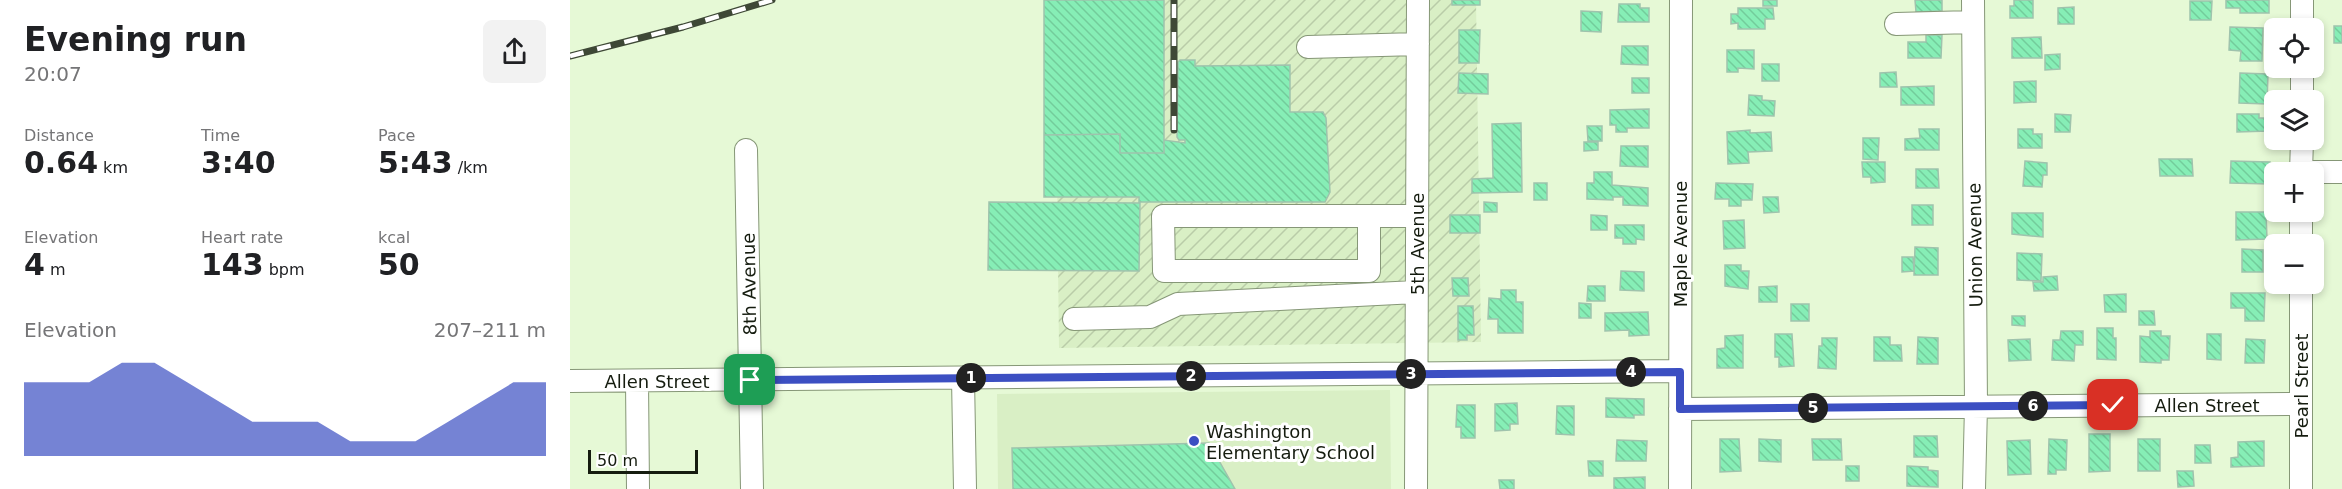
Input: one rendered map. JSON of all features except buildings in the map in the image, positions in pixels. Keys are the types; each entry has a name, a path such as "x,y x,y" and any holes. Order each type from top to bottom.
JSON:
{"street":[{"name":"5th Avenue","path":"1416,489 1418,0"},
{"name":"Maple Avenue","path":"1680,489 1681,0"},
{"path":"2302,0 2302,18"},
{"path":"1896,24 1973,11"},
{"name":"Union Avenue","path":"1973,11 1976,406 1974,489"},
{"path":"1308,47 1418,44"},
{"name":"8th Avenue","path":"746,150 752,489"},
{"path":"2324,172 2342,172"},
{"path":"1369,216 1369,271 1164,272 1163,216 1369,216 1417,216"},
{"path":"1074,319 1150,317 1178,303 1416,292"},
{"name":"Pearl Street","path":"2301,294 2301,489"},
{"name":"Allen Street","path":"570,381 1680,372"},
{"path":"963,378 965,489"},
{"path":"637,381 638,489"},
{"name":"Allen Street","path":"1680,409 2301,404"}],"shaded area":[{"path":"1055,0 1476,0 1481,342 1059,348"},
{"name":"Washington Elementary School","path":"1390,390 1391,489 998,489 997,394"}],"railway":[{"path":"570,56 683,27 772,0"},
{"path":"1174,0 1174,130"}],"place":[{"name":"Washington Elementary School","path":"1194,441"}],"route":[{"path":"750,380 1680,372 1680,409 2113,405"}]}
